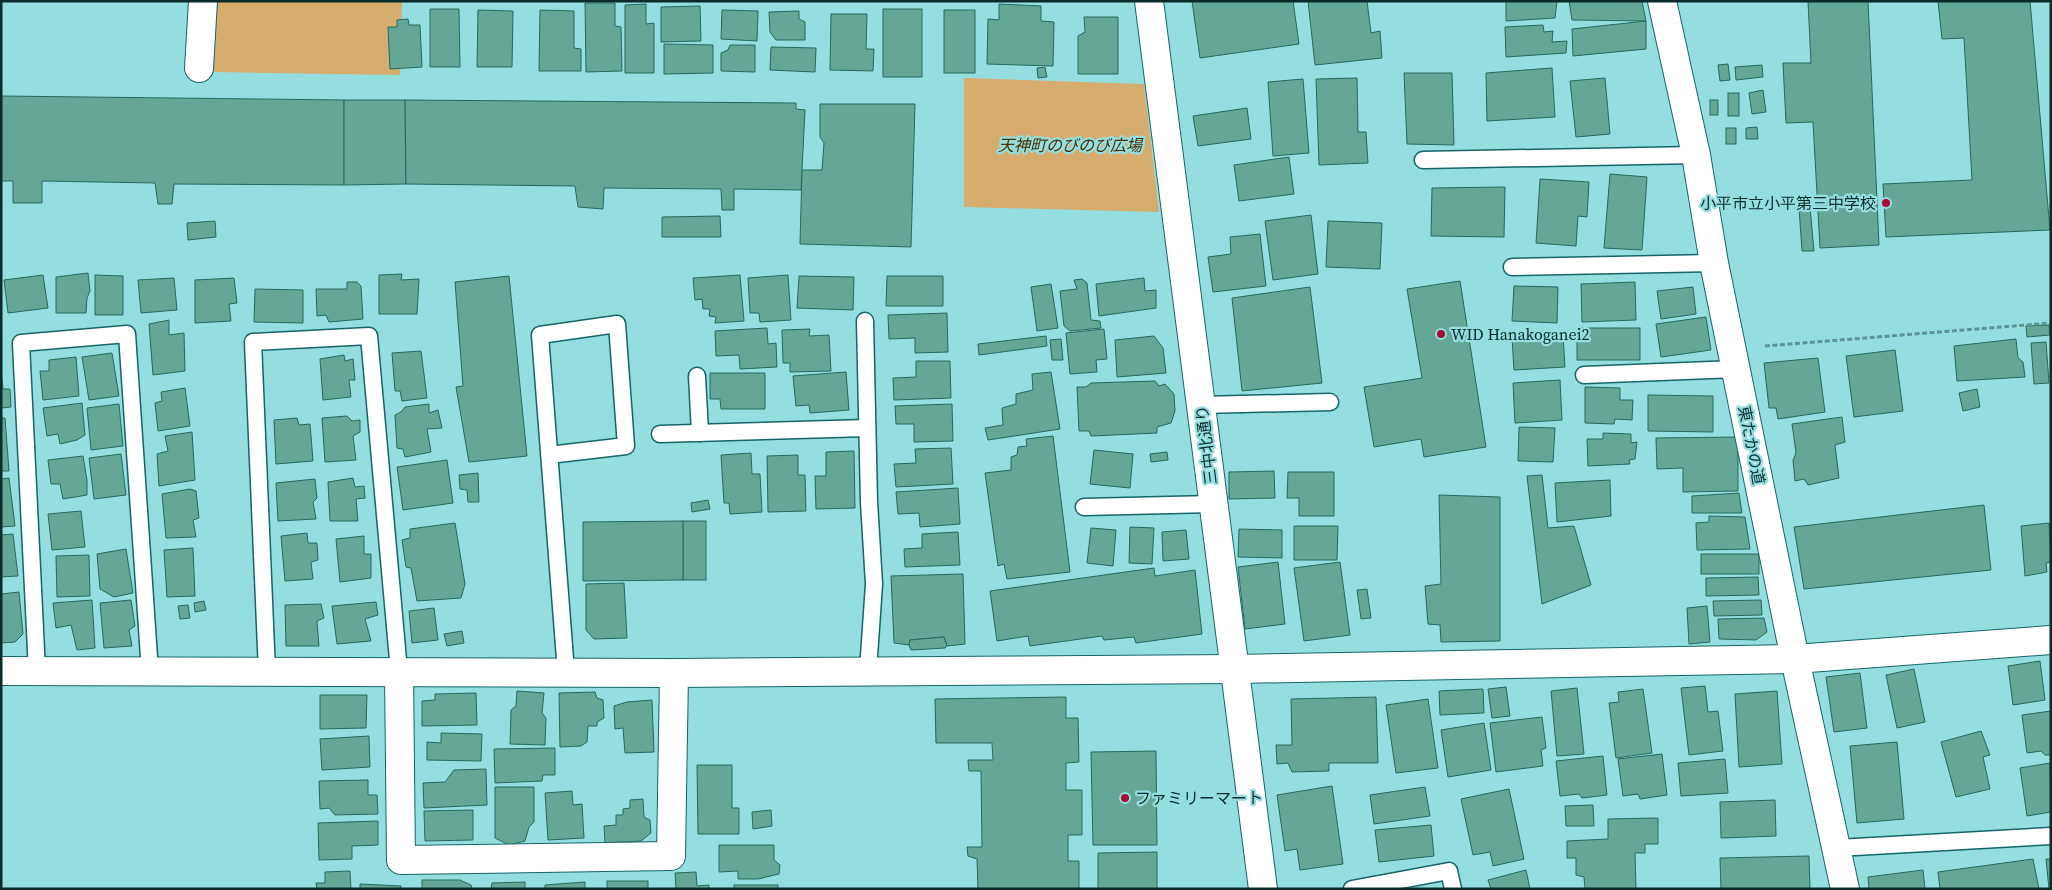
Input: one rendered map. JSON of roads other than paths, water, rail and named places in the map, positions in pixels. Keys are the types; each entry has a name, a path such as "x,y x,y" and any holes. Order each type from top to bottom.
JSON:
{"street":[{"path":"199,68 203,1"},
{"name":"三中北通り","path":"1150,1 1263,889"},
{"name":"東たかの道","path":"1662,1 1696,155 1714,263 1795,659 1845,889"},
{"path":"1,671 674,673 1235,669 1795,659 2051,640"},
{"path":"399,671 401,860 671,856 674,673"}],"lane":[{"path":"1423,160 1696,155"},
{"path":"1512,267 1714,263"},
{"path":"865,321 867,428 874,584 868,672"},
{"path":"549,455 626,446 617,324 540,335 549,455 566,672"},
{"path":"38,671 21,342 128,334 150,672"},
{"path":"267,672 253,342 369,336 399,671"},
{"path":"1584,375 1735,359"},
{"path":"697,376 700,433"},
{"path":"1201,405 1330,402"},
{"path":"660,434 867,428"},
{"path":"1084,507 1213,504"},
{"path":"1837,848 2051,836"},
{"path":"1352,889 1449,871 1453,889"}],"place":[{"name":"小平市立小平第三中学校","path":"1886,203"},
{"name":"WID Hanakoganei2","path":"1441,334"},
{"name":"ファミリーマート","path":"1125,798"}],"park label":[{"name":"天神町のびのび広場","path":"1070,145"}]}
